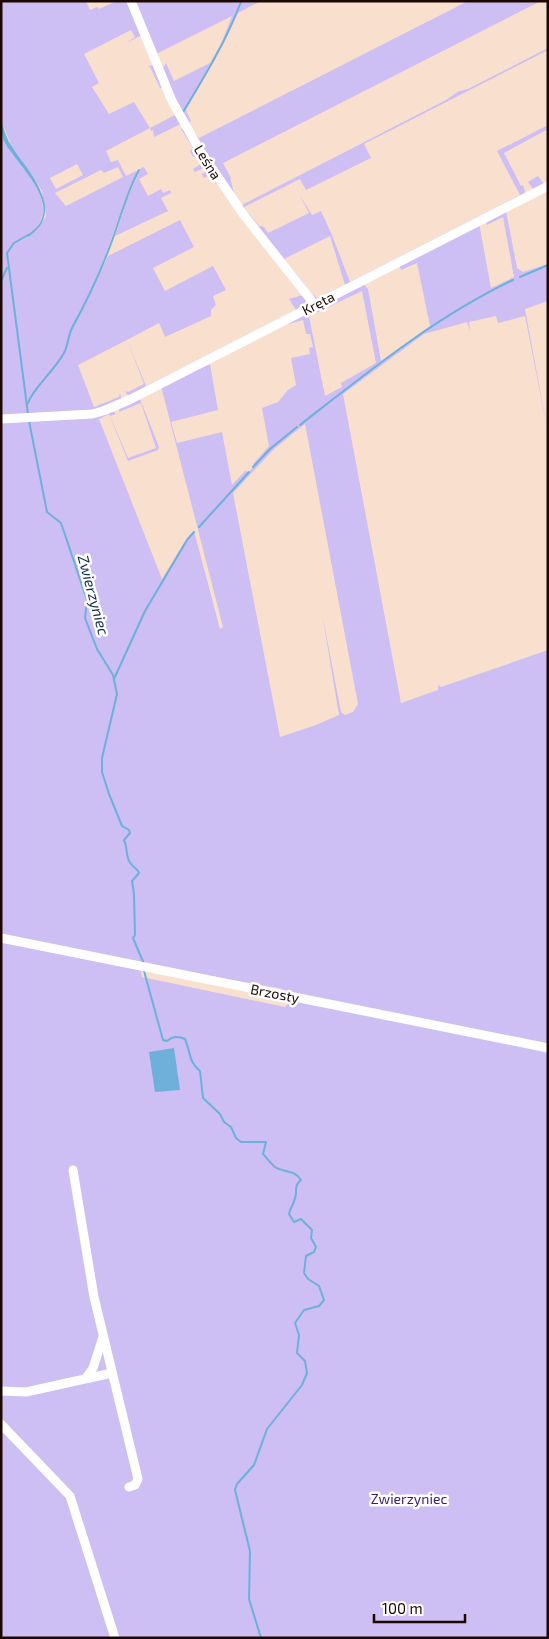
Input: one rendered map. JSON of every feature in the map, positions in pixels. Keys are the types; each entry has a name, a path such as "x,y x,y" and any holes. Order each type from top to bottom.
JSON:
{"street":[{"name":"Leśna","path":"131,1 172,101 199,149 243,214 315,305"},
{"name":"Kręta","path":"1,418 86,415 104,411 548,186"},
{"name":"Brzosty","path":"1,938 548,1048"},
{"path":"73,1170 89,1269 103,1336 138,1478 135,1484 129,1487"},
{"path":"86,1378 93,1368 103,1336"},
{"path":"1,1391 26,1392 112,1373"},
{"path":"1,1424 70,1496 115,1638"}],"green space":[{"path":"1,1 86,1 90,10 97,7 99,9 117,1 129,1 142,33 140,36 126,43 135,37 131,30 84,54 99,83 92,87 109,114 134,102 150,128 106,151 111,162 118,160 126,176 138,170 125,199 105,257 87,301 108,256 180,220 194,247 153,268 165,291 213,266 226,290 213,296 216,305 211,310 211,316 165,337 159,323 78,365 94,407 119,397 120,393 122,401 112,410 116,414 110,416 128,458 156,448 141,403 119,412 120,406 140,399 159,447 158,450 128,461 109,414 99,419 162,579 187,538 194,531 220,629 223,627 161,386 210,364 218,410 171,422 177,443 222,432 232,485 245,471 249,472 254,463 269,446 262,408 278,402 288,390 296,385 291,358 310,354 309,348 313,347 310,334 306,334 303,320 285,325 308,311 325,396 342,387 341,383 376,363 362,291 316,313 313,309 363,283 368,289 381,361 430,326 417,263 401,270 399,264 479,223 491,288 514,277 503,217 487,225 486,220 506,211 517,268 523,272 548,264 548,301 525,309 548,433 525,316 498,323 496,316 469,322 470,331 467,322 424,334 343,394 401,703 438,690 438,685 441,687 548,650 548,1638 1,1638 1,132 7,144 35,184 41,198 43,212 39,224 27,235 28,237 46,216 42,191 11,145 1,120","holes":["77,164 83,175 56,189 50,178","118,167 123,177 66,206 55,193 101,170 104,173","305,424 358,704 353,712 345,715 341,712 322,613 339,715 280,737 233,493 274,449","139,963 283,989 288,1004 285,1007 142,977"]},
{"path":"133,1 261,1 238,13 223,45 186,110 191,121 189,122 192,128 190,129 181,114 163,68 166,63 174,81 210,63 221,44 232,16 158,53"},
{"path":"468,1 541,1 223,163 230,176 234,194 242,205 446,100 459,91 468,89 548,48 548,50 364,144 371,158 306,190 300,179 244,207 246,210 243,211 193,134 195,133 199,138"},
{"path":"153,65 181,124 154,137 153,130 151,131 150,128 175,115 162,87 160,88 150,67 147,67"},
{"path":"548,125 548,129 504,153 521,186 523,185 526,195 321,300 316,300 310,292 318,299 345,285 330,236 284,259 306,286 304,286 248,217 250,215 268,233 309,213 299,194 312,215 321,211 350,282 520,195 497,151"},
{"path":"183,128 212,173 204,178 202,174 207,171 205,167 195,172 193,169 202,163 198,155 193,157 190,151 193,148 181,129"},
{"path":"144,167 148,174 139,179 148,196 161,189 163,193 170,190 171,193 161,198 168,211 115,236 127,199 141,168"},
{"path":"538,176 544,184 533,189 528,182"},
{"path":"303,295 308,303 307,306 129,397 125,391 128,392 144,384 127,340 146,386 296,310 289,299"}],"water":[{"path":"1,120 9,142 41,191 45,204 45,215 39,227 28,237 27,235 39,225 43,214 42,201 30,177 5,143 1,129"},
{"path":"174,1048 180,1090 155,1092 149,1052"}],"waterway":[{"path":"183,112 222,44 241,2"},
{"path":"28,403 34,391 55,366 65,350 71,331 89,295 113,238 139,170"},
{"name":"Zwierzyniec","path":"28,235 14,243 7,253 28,414"},
{"path":"520,277 548,265"},
{"path":"1,281 7,268"},
{"path":"300,425 429,328 513,280"},
{"name":"Zwierzyniec","path":"29,421 47,512 61,523 87,600 85,618 97,649 113,675 117,694 102,758 102,772 122,826 129,830 130,833 124,840 127,855 129,861 139,873 132,881 135,935 133,938 144,964"},
{"path":"253,467 270,449 297,427"},
{"path":"199,527 249,472"},
{"path":"114,679 145,611 187,540 194,532"},
{"name":"Zwierzyniec","path":"144,971 163,1040 167,1041 176,1037 185,1039 192,1060 200,1071 203,1098 220,1114 224,1122 231,1127 236,1138 241,1142 266,1142 263,1154 272,1164 278,1169 295,1174 301,1180 296,1186 296,1195 289,1214 294,1222 301,1219 312,1230 311,1238 316,1247 314,1252 306,1256 304,1273 308,1279 319,1286 324,1300 319,1306 304,1310 295,1323 299,1335 297,1353 305,1361 307,1373 302,1385 267,1429 254,1465 237,1484 235,1490 250,1551 249,1599 261,1638"}]}
